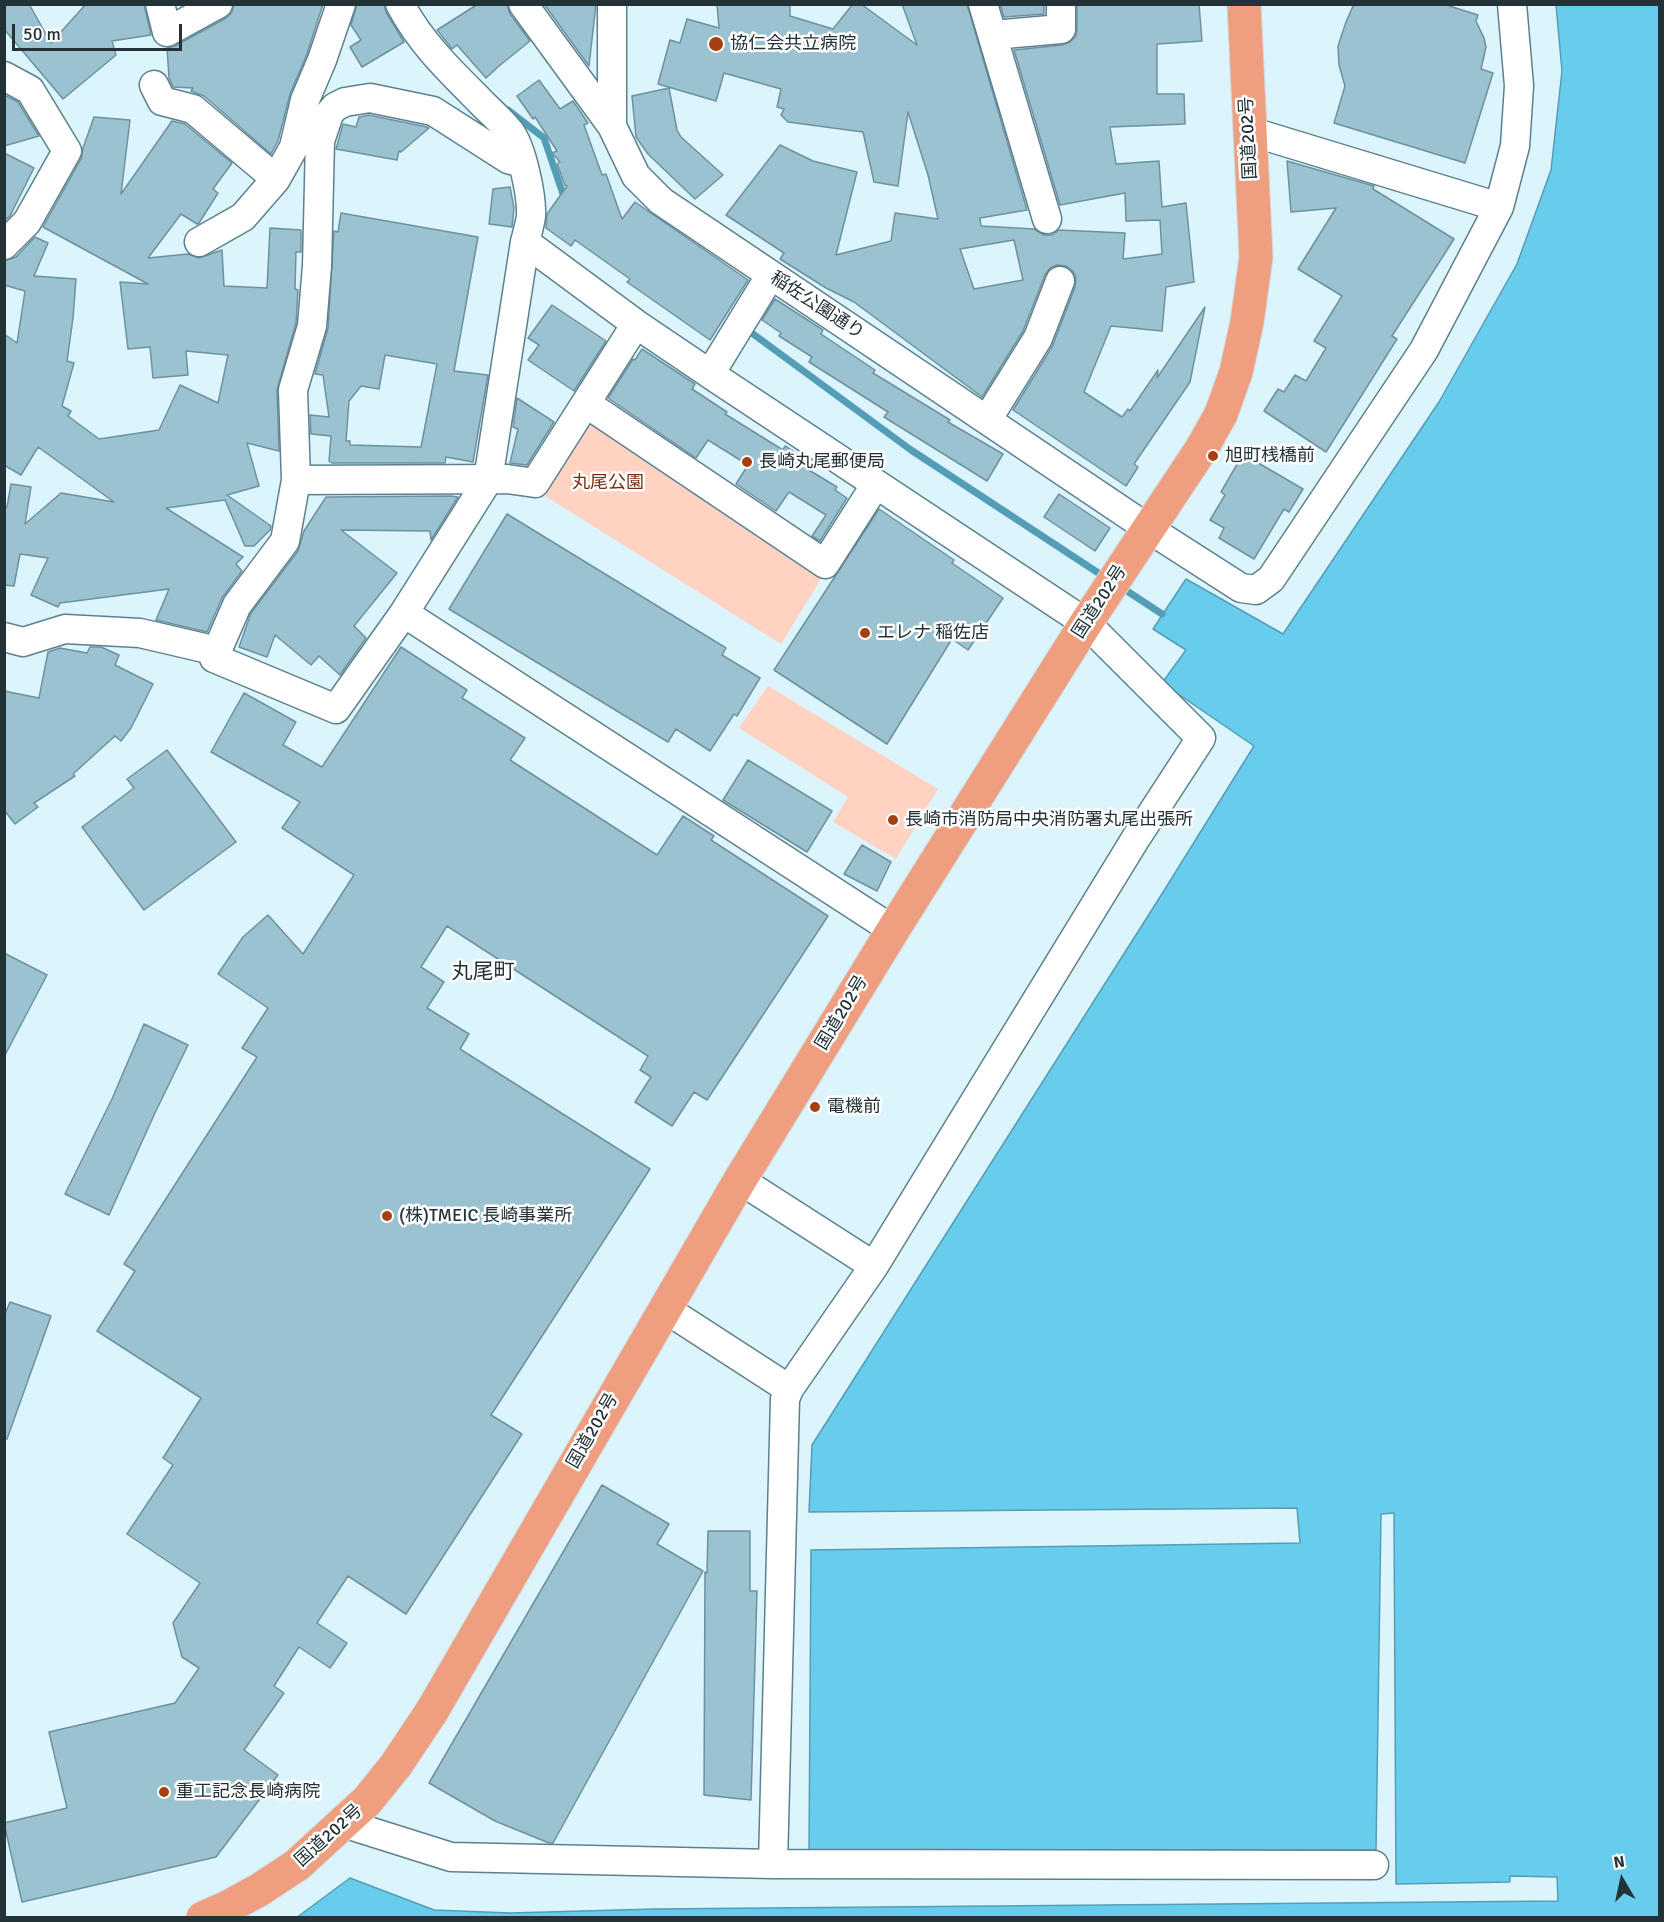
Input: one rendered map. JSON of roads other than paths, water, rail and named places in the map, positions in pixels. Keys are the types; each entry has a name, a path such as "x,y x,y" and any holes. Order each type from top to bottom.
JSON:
{"highway":[{"name":"国道202号","path":"203,1917 260,1890 297,1865 367,1801 396,1765 432,1711 740,1180 893,930 1092,614 1202,448 1221,414 1236,372 1247,322 1256,257 1244,4"}],"street":[{"path":"160,4 167,32 218,4"},
{"path":"199,242 243,217 276,179 294,147 305,100 322,60 341,4"},
{"path":"400,4 414,30 449,70 510,132 522,163 530,198 531,217 525,242 488,480 404,613 336,709 214,658 237,605 285,541 296,480 293,390 312,326 317,266 320,141 329,114 335,107 345,102 370,98 433,111 508,159 522,163"},
{"path":"523,4 612,126"},
{"name":"稲佐公園通り","path":"612,4 612,126 636,176 661,201 987,420 1142,539 1241,588 1256,590 1271,579 1424,350 1499,207 1515,146 1519,86 1512,4"},
{"path":"983,4 1047,219"},
{"path":"993,34 1061,29 1061,4"},
{"path":"4,76 30,90 66,152 27,222 4,245"},
{"path":"154,86 162,101 193,109 276,179"},
{"path":"1249,131 1499,207"},
{"path":"525,242 636,324 716,363 876,484 1092,614 1201,738 1136,838 874,1266 789,1389 785,1400 773,1864"},
{"path":"716,363 770,276"},
{"path":"987,420 1038,338 1060,281"},
{"path":"296,480 507,479 535,483 636,324"},
{"path":"587,404 825,564 876,484"},
{"path":"404,613 893,930"},
{"path":"4,637 23,642 65,629 140,633 217,651"},
{"path":"740,1180 874,1266"},
{"path":"664,1308 789,1389"},
{"path":"343,1823 451,1857 773,1864 1374,1865"}],"water":[{"path":"1556,5 1659,5 1659,1917 296,1918 350,1878 434,1910 510,1913 655,1909 1558,1901 1557,1877 1510,1876 1510,1882 1396,1884 1394,1513 1381,1514 1376,1850 809,1851 811,1550 1300,1543 1297,1508 809,1512 812,1445 1254,746 1162,683 1186,650 1153,629 1186,579 1283,634 1439,402 1517,264 1551,170 1562,71"}],"waterway":[{"path":"508,110 544,138 565,200"},
{"path":"745,328 911,450 1106,578"},
{"path":"1121,587 1162,614"}],"place":[{"name":"協仁会共立病院","path":"716,44"},
{"name":"旭町桟橋前","path":"1213,456"},
{"name":"長崎丸尾郵便局","path":"747,462"},
{"name":"エレナ 稲佐店","path":"865,633"},
{"name":"長崎市消防局中央消防署丸尾出張所","path":"893,820"},
{"name":"電機前","path":"815,1107"},
{"name":"(株)TMEIC 長崎事業所","path":"387,1216"},
{"name":"重工記念長崎病院","path":"164,1792"}],"district":[{"name":"丸尾町","path":"483,972"}],"park label":[{"name":"丸尾公園","path":"608,483"}]}
